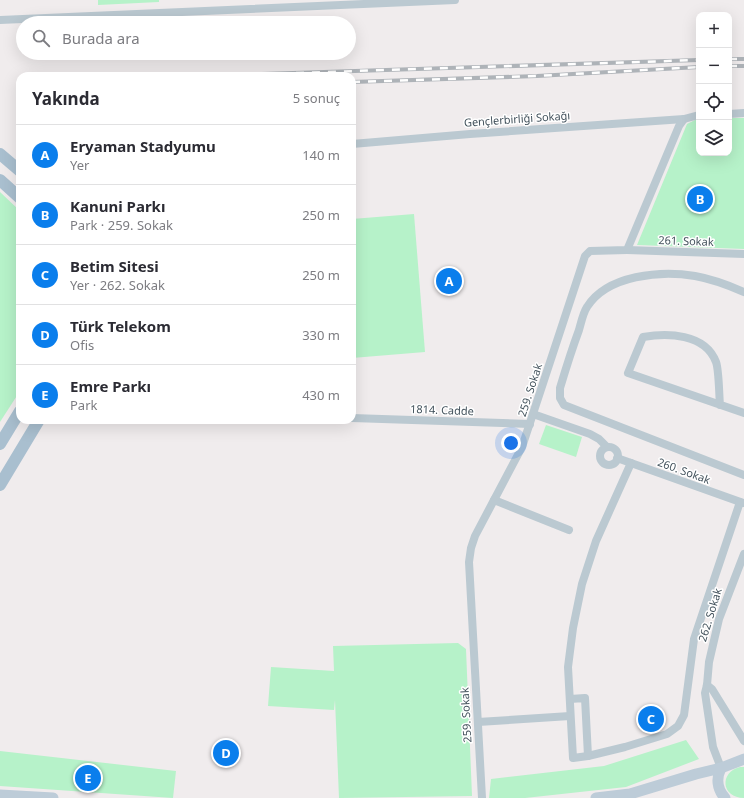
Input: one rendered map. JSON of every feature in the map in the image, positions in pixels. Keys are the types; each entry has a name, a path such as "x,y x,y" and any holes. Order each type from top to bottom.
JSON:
{"main road":[{"path":"0,154 16,168"},
{"path":"0,180 16,194"},
{"path":"0,444 16,418"},
{"path":"0,485 37,424"},
{"path":"596,798 630,794 721,768 744,759"},
{"path":"721,768 718,774 718,787 721,794 725,798"},
{"path":"0,794 53,798"}],"street":[{"path":"72,16 306,3 456,0"},
{"path":"0,20 16,19"},
{"path":"732,114 744,113"},
{"path":"626,250 679,126 684,119 696,116"},
{"name":"Gençlerbirliği Sokağı","path":"356,144 684,119"},
{"name":"259. Sokak","path":"482,798 469,562 471,548 475,536 522,447 585,256 590,250 626,250"},
{"name":"261. Sokak","path":"626,250 744,254"},
{"path":"744,292 712,280 694,276 673,274 649,275 610,286 597,295 586,308 560,388 560,398 564,405 744,475"},
{"path":"720,404 716,362 709,351 701,344 688,338 673,335 642,337 628,373 744,413"},
{"name":"260. Sokak","path":"534,414 600,439 608,447 616,450 618,458"},
{"name":"1814. Cadde","path":"356,418 530,424"},
{"name":"260. Sokak","path":"608,447 601,453 602,461 609,464 618,458"},
{"name":"260. Sokak","path":"618,458 742,503"},
{"path":"631,463 596,541 582,584 573,628 569,661 570,716 573,758 625,748 667,734 678,726 684,715 694,639 742,503"},
{"path":"494,500 569,530"},
{"name":"262. Sokak","path":"721,768 712,739 705,693 709,662 717,626 726,598 744,554"},
{"path":"707,686 712,689 744,741"},
{"path":"570,699 585,698 588,756"},
{"path":"478,722 570,716"}],"green space":[{"path":"98,0 159,0 159,2 98,5"},
{"path":"732,118 744,118 744,249 637,245 687,124 695,120 696,156 732,156"},
{"path":"0,192 16,207 16,397 0,422"},
{"path":"414,214 425,352 356,358 356,219"},
{"path":"546,425 582,437 576,457 539,444"},
{"path":"458,643 466,649 472,796 339,798 335,700 334,710 268,706 271,667 334,671 333,646"},
{"path":"686,740 699,759 626,787 525,798 489,798 491,779 604,766"},
{"path":"0,751 176,771 173,798 0,786"},
{"path":"744,767 744,798 736,797 731,794 727,790 726,784 726,779 729,774 733,770"}],"railway":[{"path":"732,59 744,59"},
{"path":"325,72 696,60"},
{"path":"732,66 744,66"},
{"path":"356,82 537,76 696,67"}],"place":[{"name":"Kanuni Parkı","path":"700,199"},
{"name":"Eryaman Stadyumu","path":"449,281"},
{"name":"Betim Sitesi","path":"651,719"},
{"name":"Türk Telekom","path":"226,753"},
{"name":"Emre Parkı","path":"88,778"}]}
